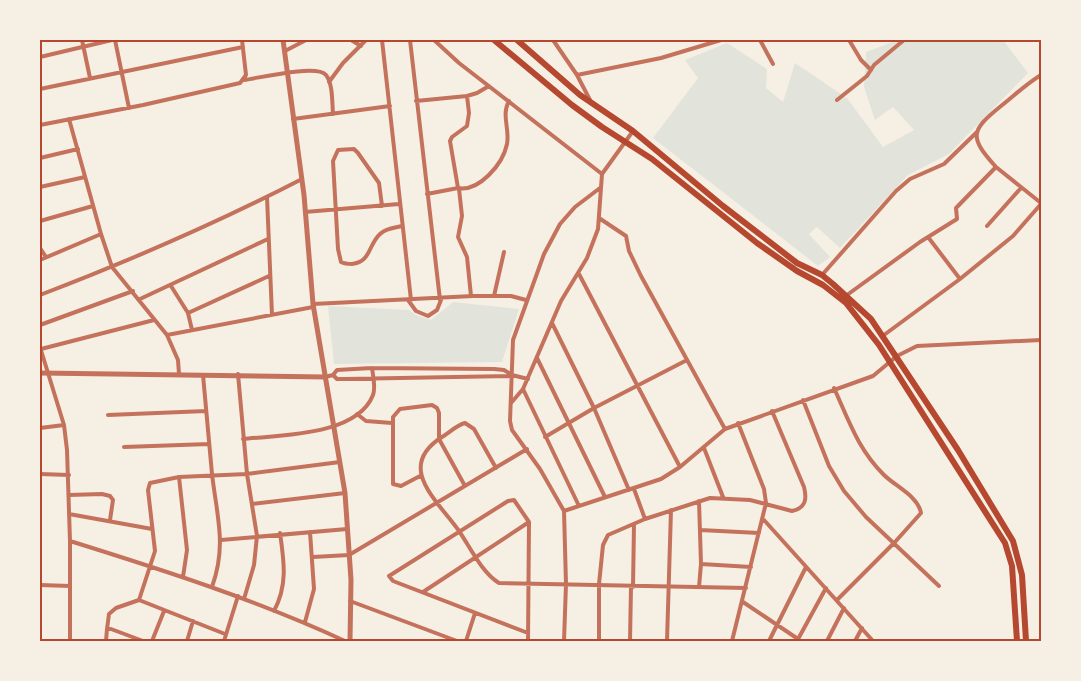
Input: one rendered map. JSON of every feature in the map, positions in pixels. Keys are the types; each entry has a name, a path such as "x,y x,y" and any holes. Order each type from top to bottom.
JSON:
{"main road":[{"path":"494,40 572,105 652,159 757,243 797,271 823,285 846,303 867,327 1005,543 1012,566 1017,641"},
{"path":"517,40 591,103 633,131 690,180 791,258 822,275 847,294 884,335 958,450 1013,541 1022,575 1026,641"}],"street":[{"path":"82,40 90,78"},
{"path":"40,57 84,45 113,40 129,108"},
{"path":"242,40 246,72 244,80"},
{"path":"282,40 302,179 313,306 345,493 350,555 350,641"},
{"path":"285,52 306,40"},
{"path":"351,40 360,46"},
{"path":"329,82 343,63 366,40"},
{"path":"382,40 409,300 416,312 428,316 437,310 441,300 410,40"},
{"path":"434,40 489,86 602,174"},
{"path":"553,40 577,75 591,103"},
{"path":"702,40 702,45"},
{"path":"577,75 661,58 721,40"},
{"path":"760,40 773,64"},
{"path":"850,40 861,60 871,70"},
{"path":"837,100 867,76 874,65 904,40"},
{"path":"40,89 243,47"},
{"path":"40,125 129,108 244,80 287,73 319,71 326,76 329,82 333,114"},
{"path":"822,275 896,191 910,179 944,164 977,132 982,121 1017,91 1041,75"},
{"path":"416,101 467,96 489,86"},
{"path":"467,96 468,124 450,141 462,216 458,237 467,257 471,296"},
{"path":"427,194 474,186 482,180 501,156 507,143 505,107 509,101"},
{"path":"293,119 390,106"},
{"path":"69,119 100,234 112,267 140,299 167,335 178,360 179,374"},
{"path":"511,403 523,389 567,290 579,274 594,242 599,218 602,174 633,131"},
{"path":"884,335 960,279 1013,236 1041,204 996,167 980,150 977,132"},
{"path":"40,158 78,149"},
{"path":"382,206 379,183 357,151 342,149 336,153 333,161 341,262 345,264 360,262 365,259 378,235 386,229 402,226"},
{"path":"847,294 957,219 956,208 996,167"},
{"path":"40,187 85,177"},
{"path":"40,294 112,267 267,197 302,179"},
{"path":"564,641 566,584 564,511 527,449 512,430 510,421 513,340 544,254 560,224 575,207 600,188"},
{"path":"987,226 1021,188"},
{"path":"267,197 272,315"},
{"path":"305,212 399,204"},
{"path":"40,221 93,206"},
{"path":"599,218 626,236 629,251 641,276 725,429"},
{"path":"40,260 100,234"},
{"path":"928,237 960,279"},
{"path":"140,299 172,286 268,239"},
{"path":"40,248 46,257"},
{"path":"494,296 504,252"},
{"path":"579,274 680,467"},
{"path":"188,313 269,276"},
{"path":"172,286 188,313 192,330"},
{"path":"40,324 133,291"},
{"path":"167,335 313,306 441,300 471,296 515,296 526,300"},
{"path":"70,641 69,475 64,425 40,348 154,320"},
{"path":"552,322 594,408 629,490"},
{"path":"564,511 661,479 680,467 725,429 834,388 873,376 897,356 917,346 1041,340"},
{"path":"537,358 605,497"},
{"path":"545,437 594,408 687,360"},
{"path":"243,439 335,427 357,414 374,393 372,368"},
{"path":"40,373 238,374 325,377 334,375 337,370 372,368 504,370 512,375 528,379"},
{"path":"203,374 212,476 221,540 220,562 212,587"},
{"path":"238,374 247,474 257,536 254,565 244,599"},
{"path":"334,375 337,379 504,377 512,375"},
{"path":"834,388 850,428 865,453 885,476 904,491 921,510 920,516 836,600"},
{"path":"523,389 579,506"},
{"path":"803,400 836,479 866,517 895,542 939,586"},
{"path":"420,476 401,486 393,484 392,423 395,414 400,409 423,405 435,406 439,413 438,439 465,486"},
{"path":"108,415 206,411"},
{"path":"599,641 600,584 604,540 617,530 671,510 700,501 723,497 766,503 792,510 799,508 806,499 800,478 772,411"},
{"path":"357,414 366,421 392,423"},
{"path":"496,468 470,424 462,423 438,439 426,450 420,460 420,476 476,557 492,578 499,583 746,588"},
{"path":"732,641 759,533 764,520 766,503 764,489 738,423"},
{"path":"40,428 64,425"},
{"path":"124,447 209,444"},
{"path":"704,448 723,497"},
{"path":"313,557 350,555 527,449"},
{"path":"139,600 155,551 148,490 150,483 179,477 247,474 340,462"},
{"path":"40,474 69,475"},
{"path":"179,477 186,544 183,577"},
{"path":"634,488 645,519"},
{"path":"252,504 345,493"},
{"path":"69,495 102,494 110,496 113,500 110,520"},
{"path":"528,633 391,580 389,575 458,531 512,500 516,502 528,522 529,584 528,641"},
{"path":"699,587 701,564 700,501"},
{"path":"667,641 667,586 671,510"},
{"path":"69,514 152,529"},
{"path":"764,520 873,641"},
{"path":"423,592 528,522"},
{"path":"630,641 634,524"},
{"path":"221,540 280,533 347,529"},
{"path":"700,530 759,533"},
{"path":"305,622 314,589 310,532"},
{"path":"274,611 281,595 285,576 280,533"},
{"path":"70,541 238,596 305,622 345,641"},
{"path":"701,564 751,567"},
{"path":"769,641 806,567"},
{"path":"40,585 70,586"},
{"path":"743,602 799,640 826,588"},
{"path":"224,641 238,596"},
{"path":"106,641 109,614 116,608 139,600 225,634"},
{"path":"350,601 457,641"},
{"path":"827,641 844,608"},
{"path":"152,641 164,611"},
{"path":"466,641 475,613"},
{"path":"187,641 193,621"},
{"path":"855,641 862,628"},
{"path":"107,629 127,634 143,641"}],"shaded area":[{"path":"898,40 1003,40 1028,73 949,154 908,175 840,248 817,227 809,234 830,257 818,266 653,138 698,78 685,60 727,43 767,69 766,88 783,102 795,63 847,98 883,147 914,130 893,107 875,120 864,87 866,52"},
{"path":"453,302 519,309 502,362 334,364 328,306 409,310 416,315 431,320"}]}
